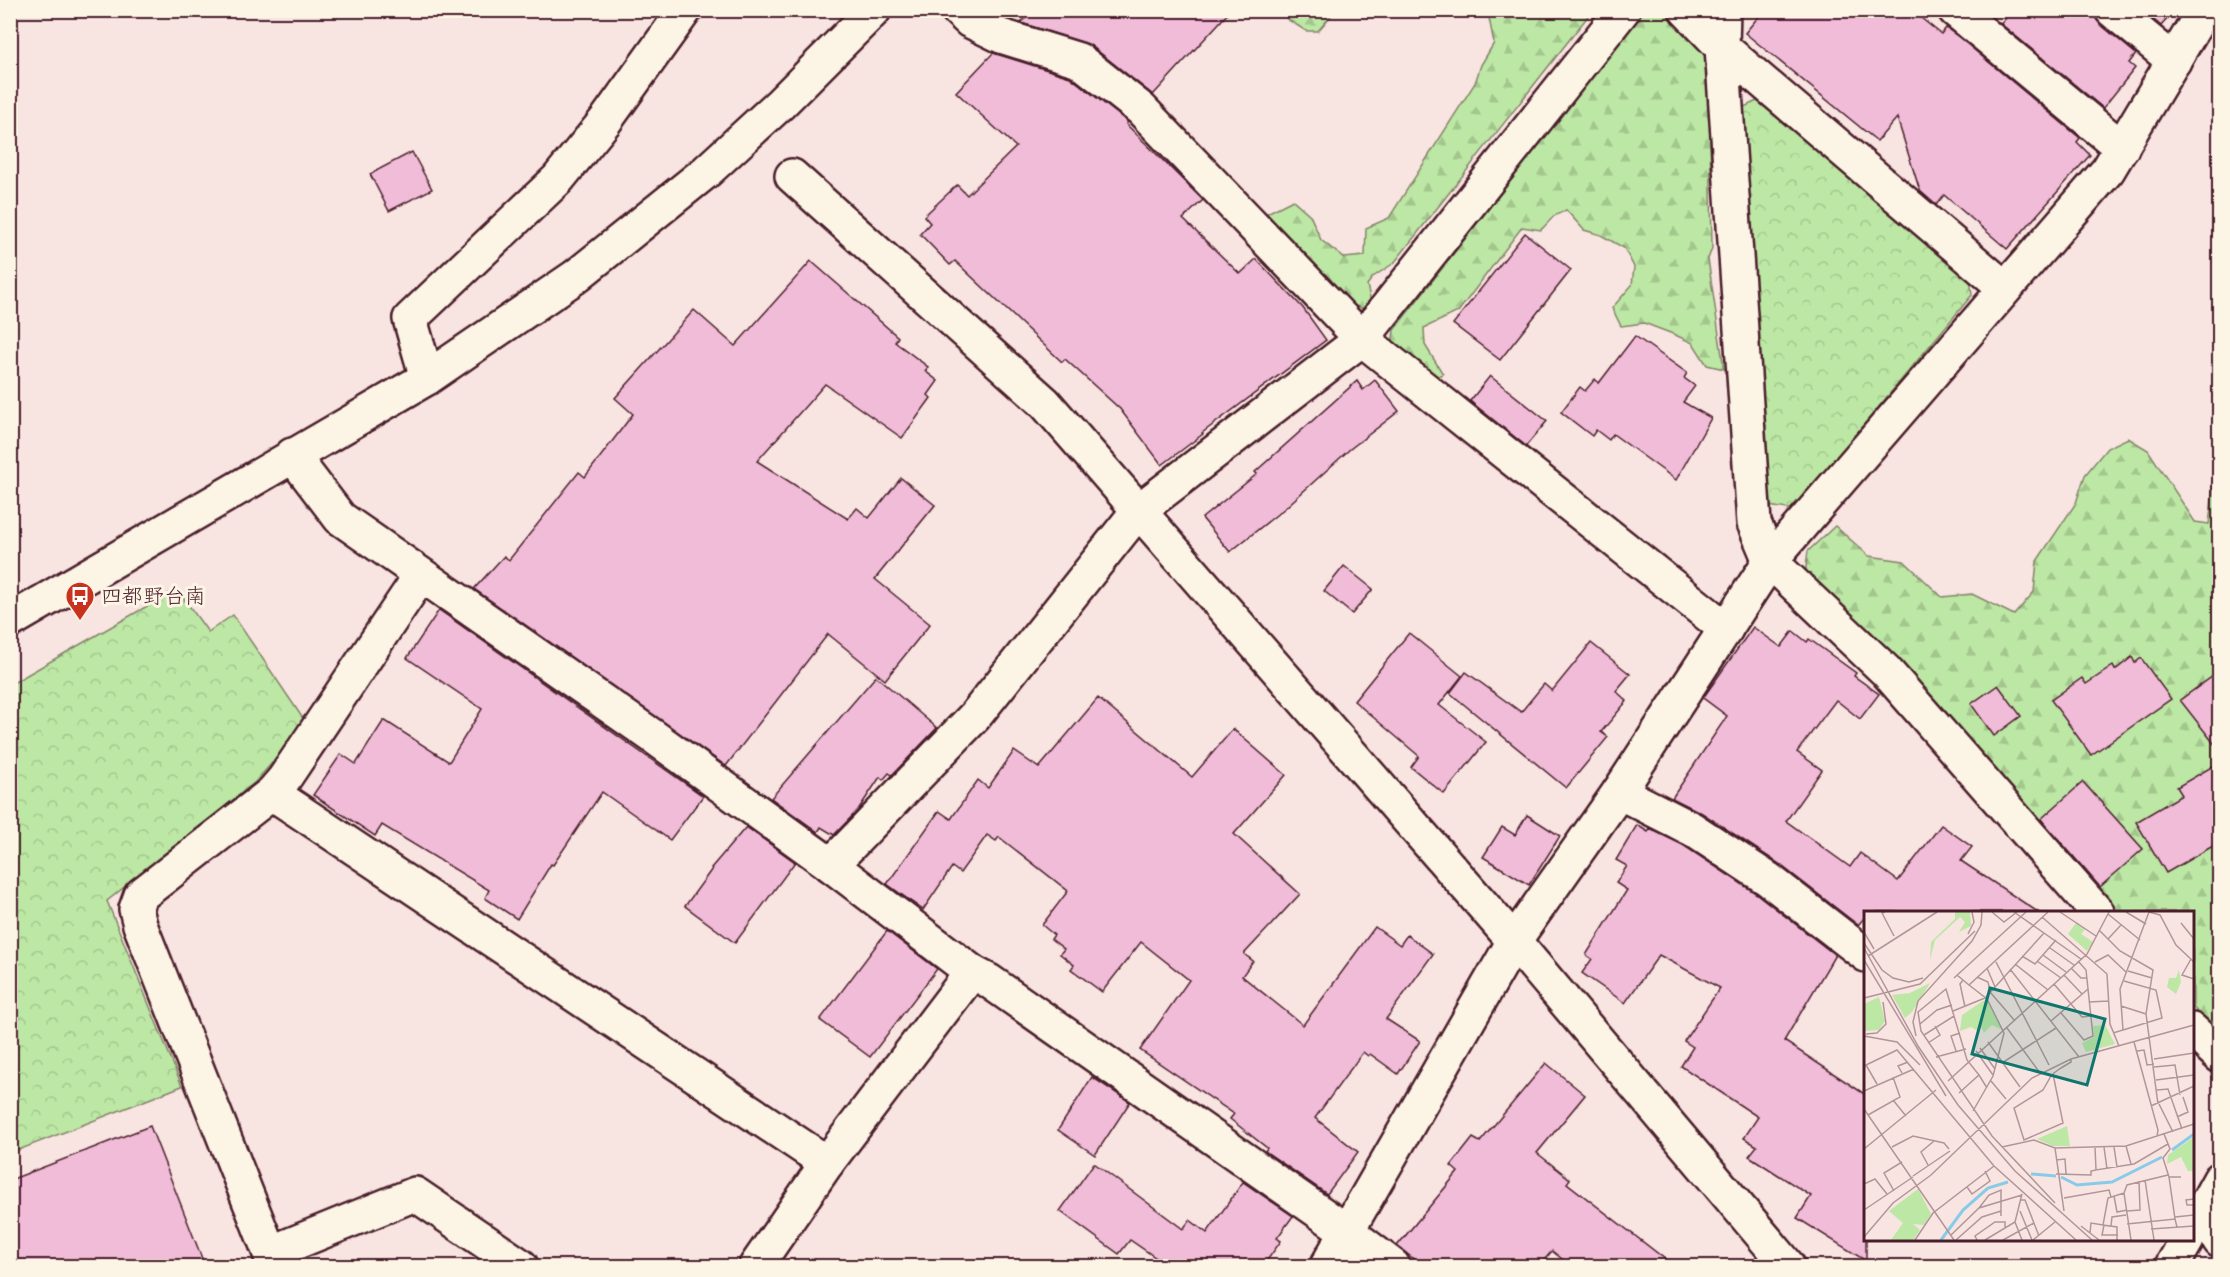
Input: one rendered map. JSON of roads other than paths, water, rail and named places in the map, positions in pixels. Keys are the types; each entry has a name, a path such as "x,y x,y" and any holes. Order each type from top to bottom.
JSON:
{"street":[{"path":"10,621 427,378 575,277 707,171 780,104 874,10"},
{"path":"957,10 970,21 1001,36 1079,60 1141,110 1362,339 1726,628"},
{"path":"831,865 975,716 1138,511 1362,339 1623,10"},
{"path":"1686,10 1722,47 2005,288"},
{"path":"1723,10 1722,47 1754,523 1770,561 1886,672 2096,911"},
{"path":"1955,10 2122,148"},
{"path":"2112,10 2174,61"},
{"path":"1327,1266 1514,941 1619,792 1770,561 2108,170 2204,10"},
{"path":"427,378 410,319 558,178 606,120 677,15"},
{"path":"792,176 1045,403 1514,941 1788,1266"},
{"path":"292,455 340,518 654,737 831,865 972,972 999,988 1348,1232 1393,1266"},
{"path":"421,575 284,779 272,793 141,895 136,909 140,925 272,1260 415,1194 521,1266"},
{"path":"1619,792 1692,829 1768,879 1864,953"},
{"path":"272,793 827,1163"},
{"path":"756,1266 827,1163 972,972"},
{"path":"2194,1031 2220,1056"},
{"path":"2200,1209 2220,1241"},
{"path":"2172,1266 2184,1241"}],"place":[{"name":"四都野台南","path":"80,622"}]}
